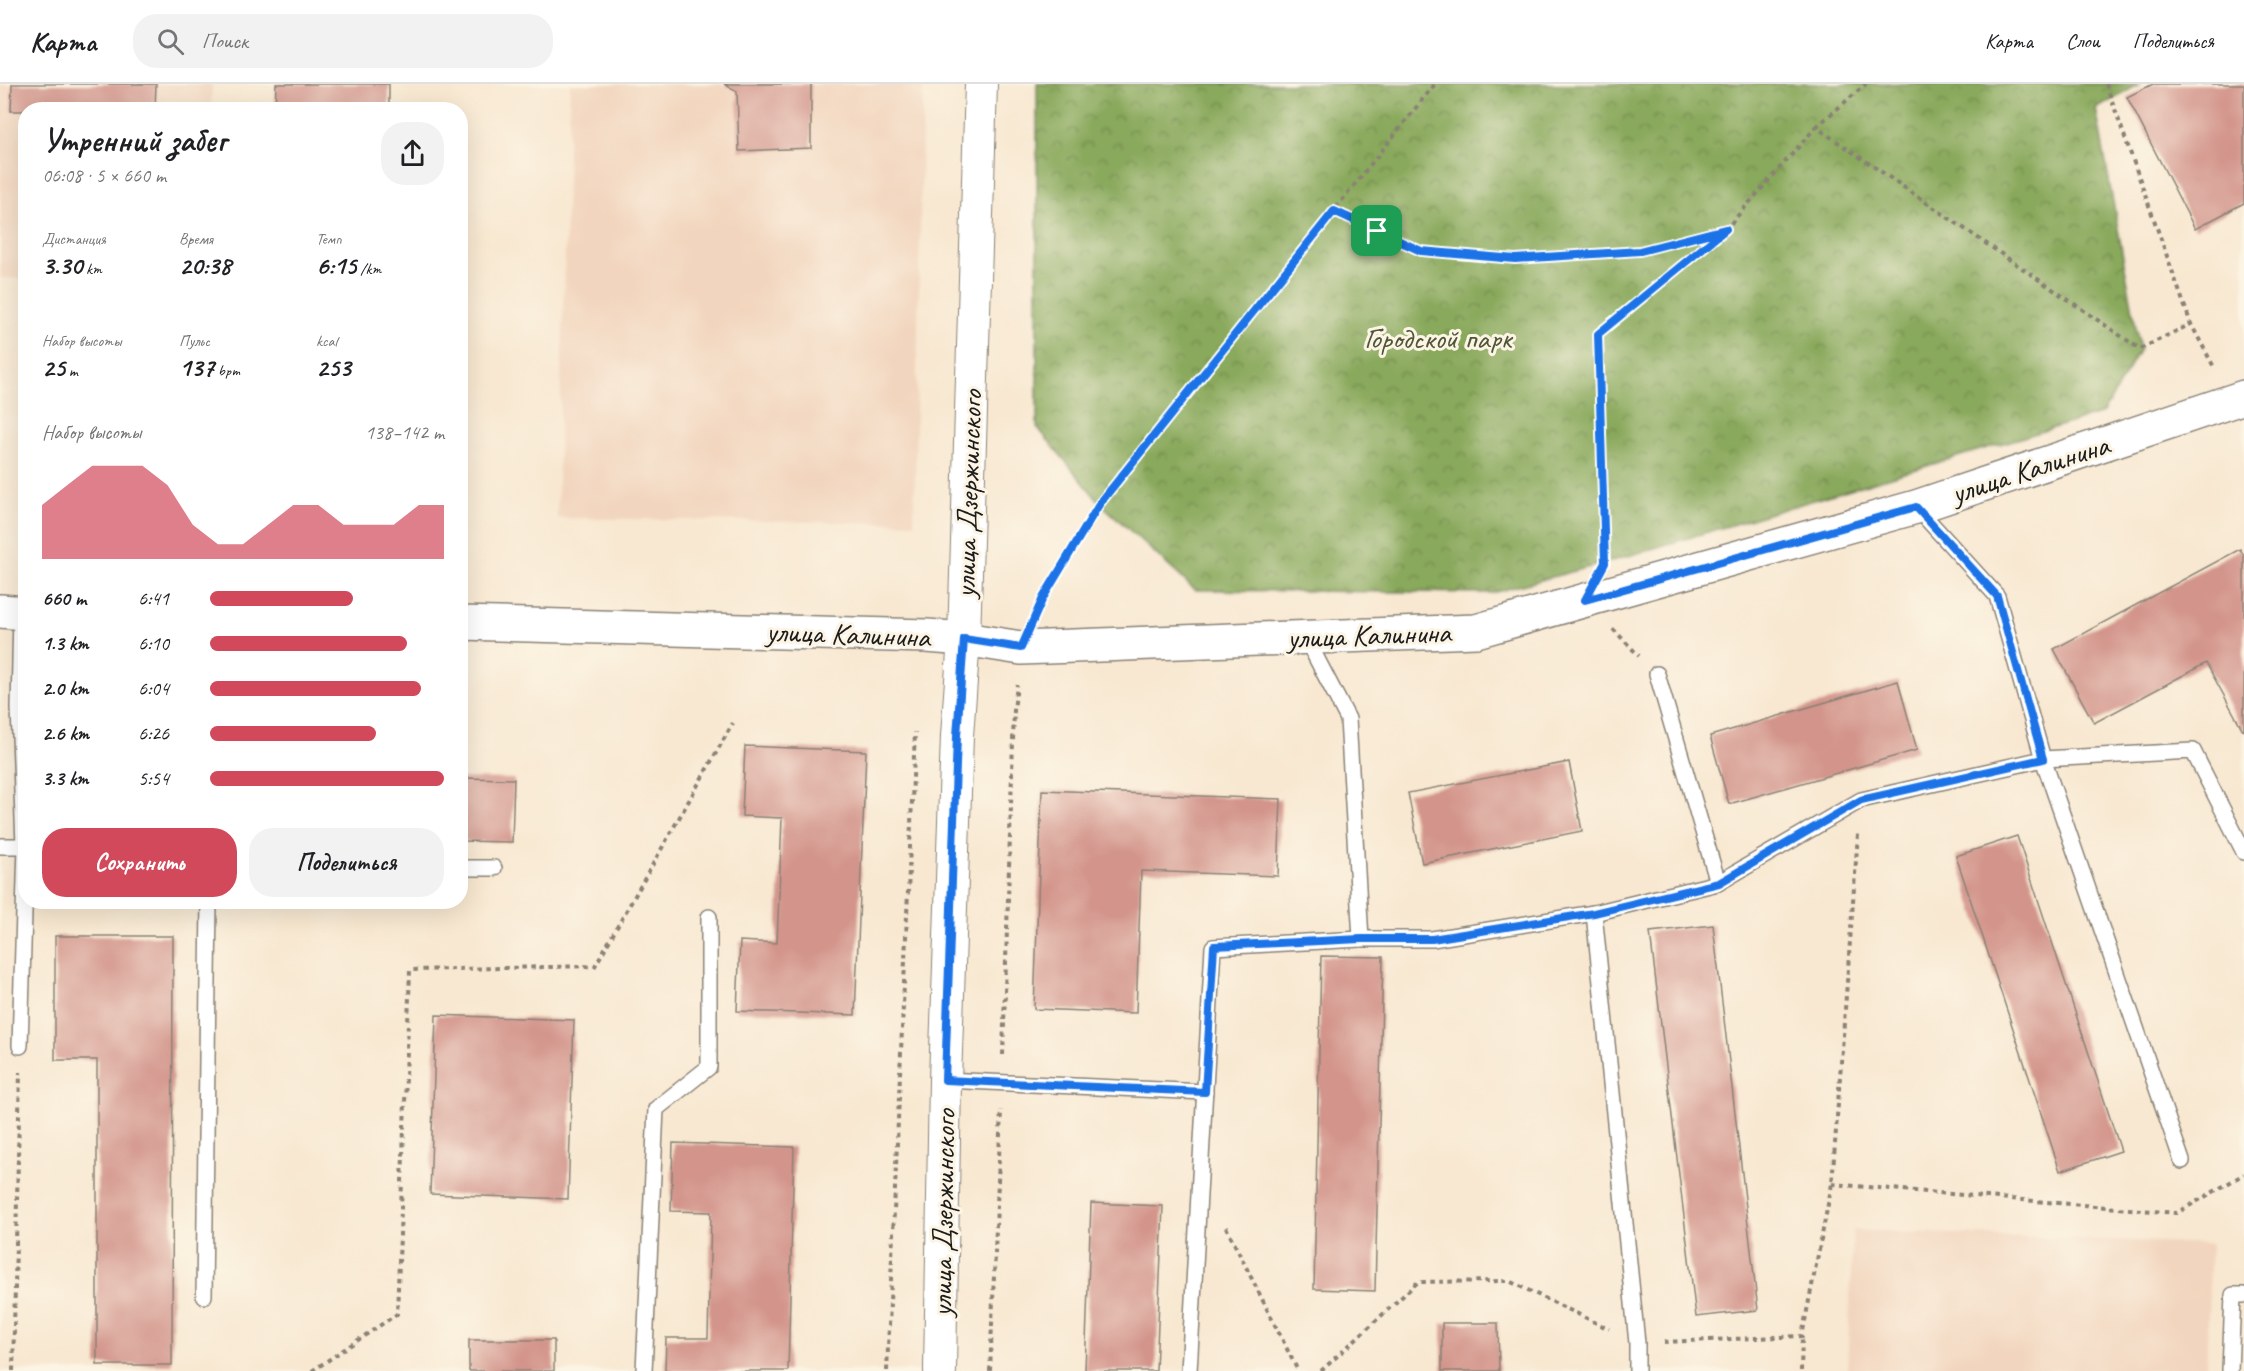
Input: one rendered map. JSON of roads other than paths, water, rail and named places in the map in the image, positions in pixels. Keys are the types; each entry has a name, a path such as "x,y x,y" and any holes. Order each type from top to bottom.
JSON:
{"street":[{"name":"улица Дзержинского","path":"940,1371 945,1080 957,736 964,639 981,84"},
{"name":"улица Калинина","path":"468,623 927,636 1021,648 1476,631 1916,507 2244,397"}],"lane":[{"path":"1916,507 1997,596 2043,759 2182,1161"},
{"path":"16,612 18,676"},
{"path":"1306,638 1348,719 1361,939"},
{"path":"1657,674 1719,883"},
{"path":"1189,1371 1214,946 1361,939 1432,939 1594,913 1719,883 1861,800 2043,759 2193,751 2244,852"},
{"path":"0,846 18,846"},
{"path":"468,868 494,868"},
{"path":"20,1046 23,909"},
{"path":"204,1296 209,909"},
{"path":"1594,913 1637,1343 1637,1371"},
{"path":"645,1371 656,1109 709,1067 709,917"},
{"path":"945,1080 1205,1092"},
{"path":"2230,1371 2233,1295 2244,1295"}],"park label":[{"name":"Городской парк","path":"1438,338"}]}
